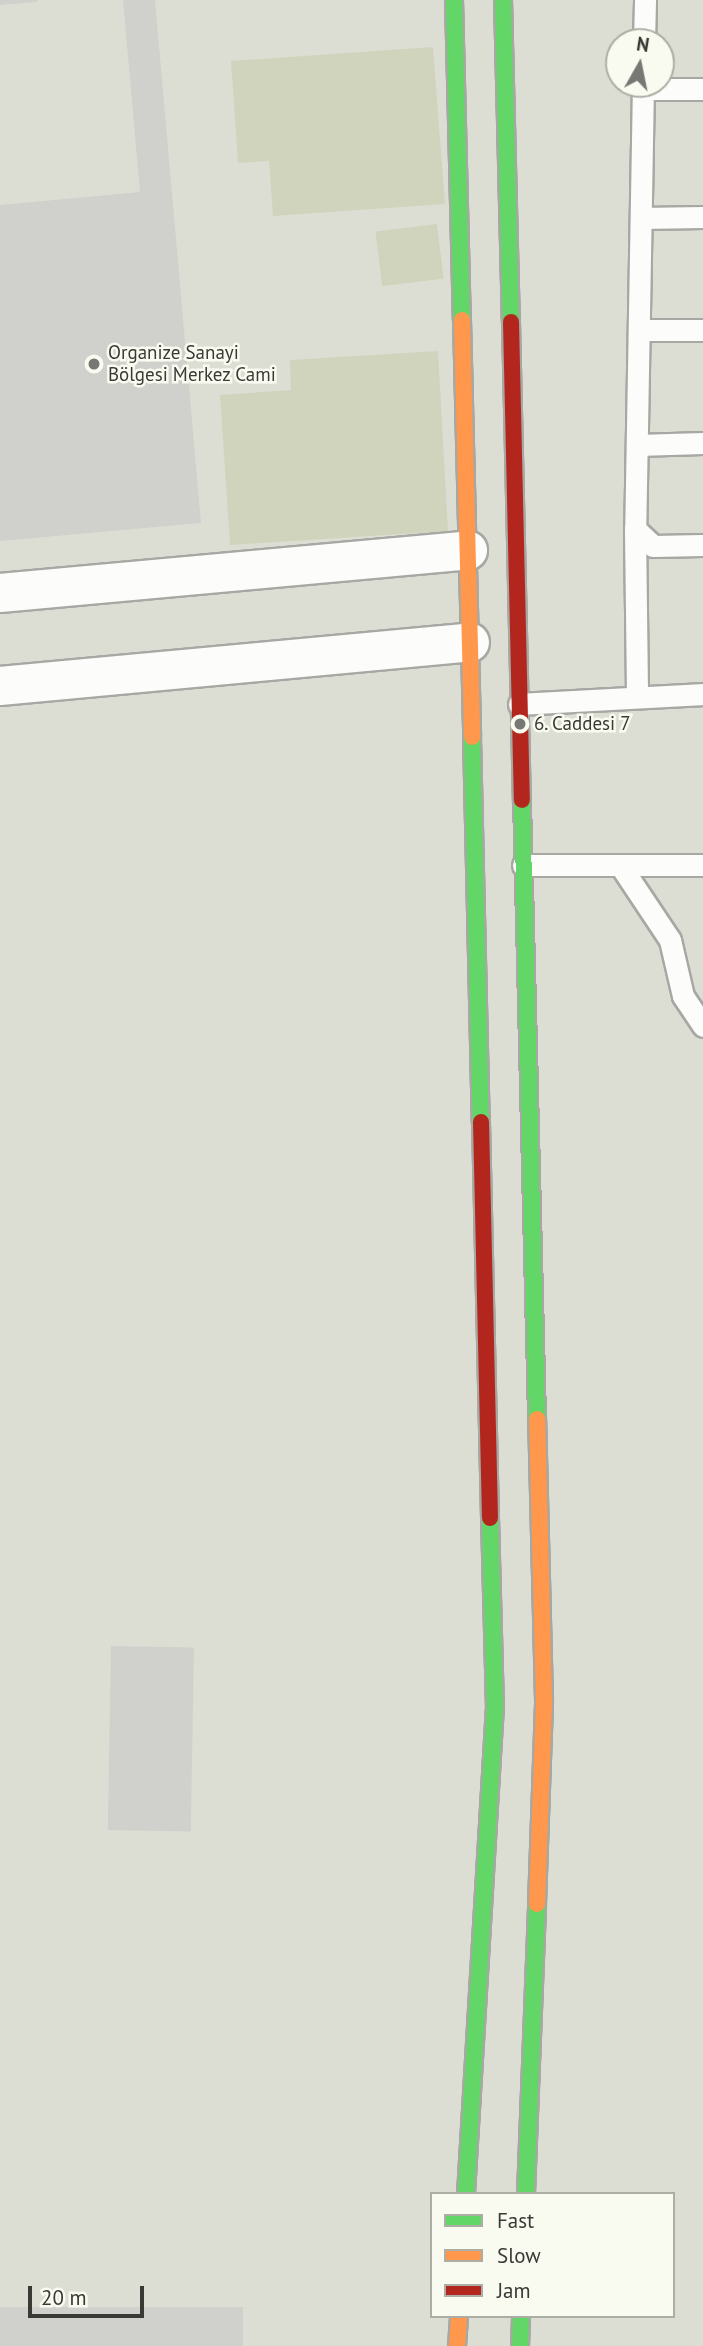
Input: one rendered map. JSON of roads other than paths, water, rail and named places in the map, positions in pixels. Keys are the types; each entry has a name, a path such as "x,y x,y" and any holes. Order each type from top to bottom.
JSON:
{"street":[{"path":"454,0 495,1709 466,2192"},
{"path":"503,0 544,1700 526,2192"},
{"path":"0,593 468,550"},
{"path":"0,686 470,642"},
{"path":"457,2346 459,2318"},
{"path":"520,2346 521,2318"}],"lane":[{"path":"644,28 645,0"},
{"path":"675,88 703,89"},
{"path":"637,697 635,529 643,98"},
{"path":"641,218 703,217"},
{"path":"639,330 703,330"},
{"path":"637,444 703,443"},
{"path":"635,529 653,546 703,545"},
{"path":"520,704 703,694"},
{"path":"523,864 703,865"},
{"path":"620,865 670,940 683,996 703,1026"}],"place":[{"name":"Organize Sanayi Bölgesi Merkez Cami","path":"94,364"},
{"name":"6. Caddesi 7","path":"520,724"}]}
